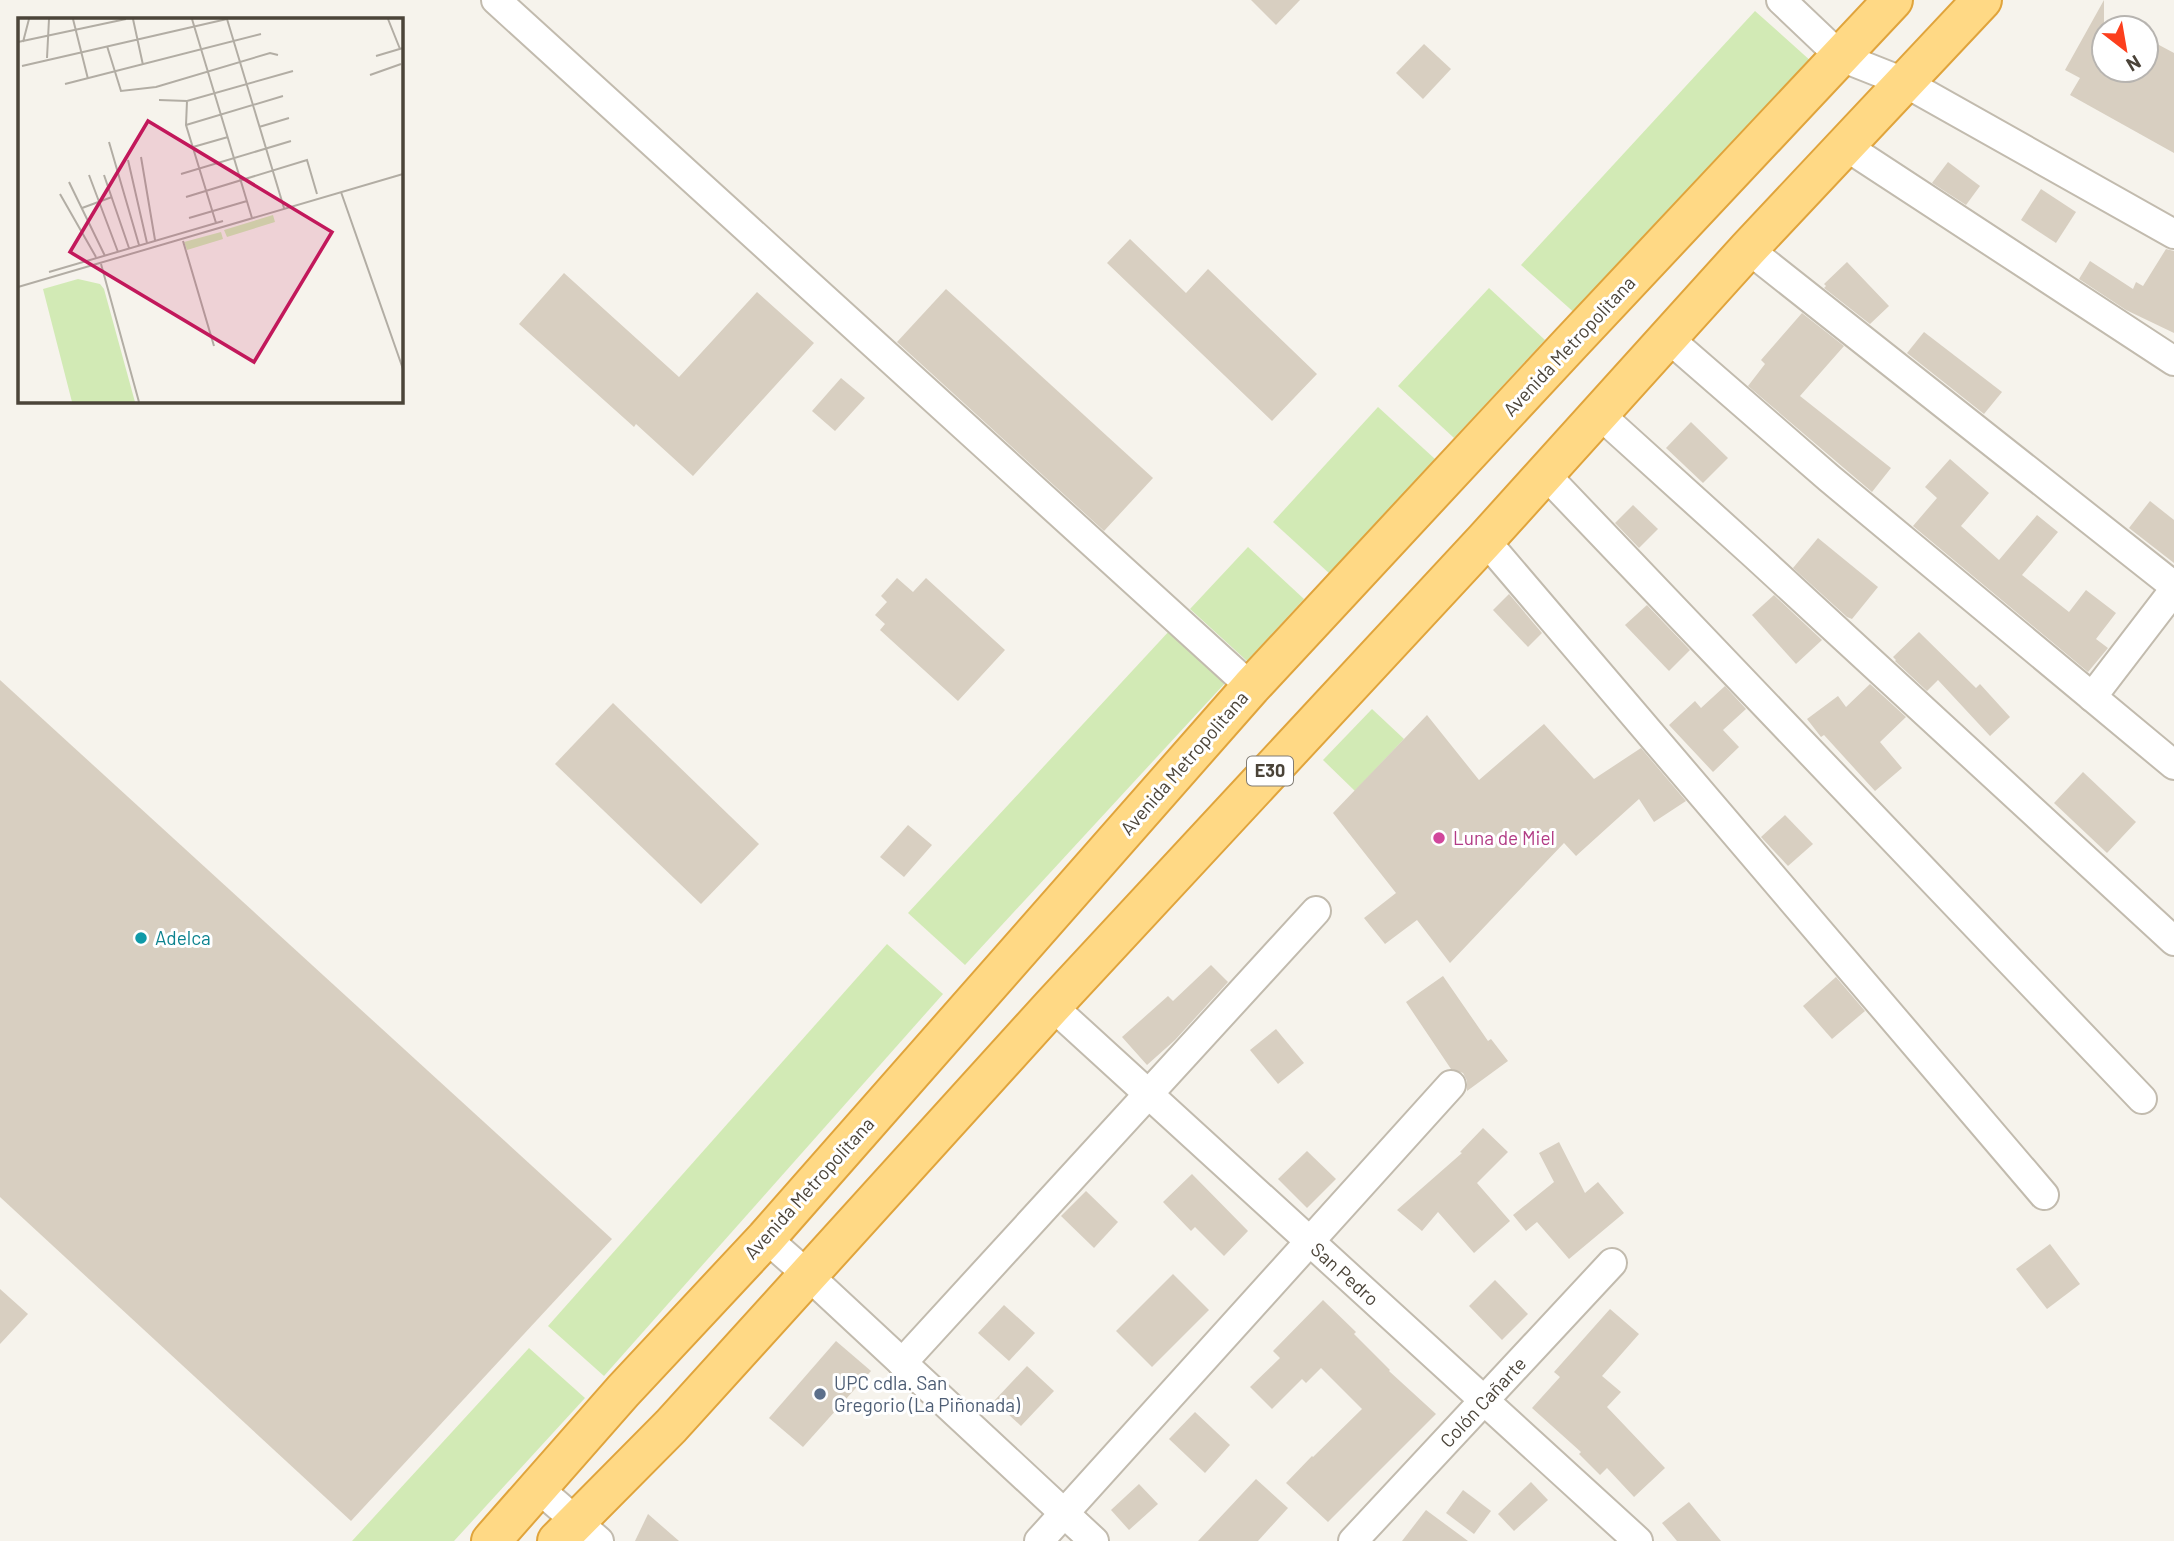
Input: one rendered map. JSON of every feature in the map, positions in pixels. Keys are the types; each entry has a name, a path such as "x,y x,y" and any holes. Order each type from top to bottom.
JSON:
{"highway":[{"name":"Avenida Metropolitana","path":"491,1541 623,1391 766,1238 1251,687 1893,0"},
{"name":"E30","path":"578,1534 671,1426 1052,1006 1485,540 1844,145 1982,0"}],"street":[{"path":"496,0 1251,687"},
{"path":"1781,0 1841,57 1904,82 2174,234"},
{"path":"1844,145 2174,361"},
{"path":"1748,249 2174,588 2092,697"},
{"path":"1668,338 1829,478 2174,765"},
{"path":"1598,413 2174,942"},
{"path":"1544,473 2142,1099"},
{"path":"1485,540 2044,1195"},
{"path":"902,1363 1316,911"},
{"name":"San Pedro","path":"1052,1006 1638,1541"},
{"path":"1038,1541 1451,1085"},
{"path":"766,1238 1094,1541"},
{"name":"Colón Cañarte","path":"1353,1541 1612,1263"},
{"path":"538,1488 578,1534"}],"green space":[{"path":"1755,11 1812,62 1578,316 1521,265"},
{"path":"1489,288 1545,340 1454,438 1398,386"},
{"path":"1378,407 1435,459 1330,574 1273,522"},
{"path":"1248,547 1304,599 1247,661 1190,609"},
{"path":"1171,629 1227,681 965,965 908,913"},
{"path":"1372,709 1404,739 1355,791 1323,760"},
{"path":"887,944 943,994 604,1376 548,1326"},
{"path":"529,1348 585,1398 454,1541 352,1541"}],"building":[{"path":"1251,0 1300,0 1276,25"},
{"path":"2104,0 2104,14 2096,14"},
{"path":"2090,25 2090,84 2160,84 2160,46 2174,53 2174,153 2070,95 2080,78 2065,70"},
{"path":"1424,44 1451,69 1423,99 1396,73"},
{"path":"1948,162 1980,186 1966,205 1932,183"},
{"path":"2041,189 2076,212 2056,243 2021,220"},
{"path":"1130,239 1186,293 1208,269 1317,374 1272,421 1107,263"},
{"path":"2166,249 2174,251 2174,333 2126,310 2079,279 2090,261 2133,289 2136,282 2143,286"},
{"path":"1847,262 1889,306 1870,324 1824,288 1824,284"},
{"path":"564,273 679,377 757,292 814,343 693,476 519,324"},
{"path":"946,289 1153,478 1104,531 897,342"},
{"path":"1802,313 1844,346 1800,396 1891,468 1872,492 1748,386 1765,364 1761,360"},
{"path":"1924,332 2002,392 1984,414 1907,353"},
{"path":"841,378 865,398 835,431 812,411"},
{"path":"1691,422 1728,458 1703,483 1666,448"},
{"path":"1950,459 1989,493 1961,526 1999,560 2037,515 2058,532 2022,575 2069,612 2086,590 2116,613 2096,639 2108,648 2088,672 1913,526 1937,498 1925,487"},
{"path":"2150,501 2174,520 2174,563 2129,528"},
{"path":"1633,505 1658,529 1639,548 1615,523"},
{"path":"1818,538 1878,587 1852,619 1793,568"},
{"path":"897,578 913,592 926,578 1005,650 958,701 880,630 885,624 875,615 887,602 881,596"},
{"path":"1509,594 1542,633 1528,647 1493,610"},
{"path":"1774,595 1822,640 1796,664 1752,615"},
{"path":"1647,605 1690,650 1669,671 1625,625"},
{"path":"1919,632 1976,688 1980,684 2010,717 1990,736 1938,680 1927,691 1895,661 1893,657"},
{"name":"Adelca","path":"0,680 612,1239 351,1521 0,1197"},
{"path":"1870,684 1906,717 1880,742 1902,768 1875,791 1824,735 1821,737 1807,719 1838,696 1846,707"},
{"path":"1725,686 1746,709 1723,730 1739,747 1713,772 1669,725 1695,701 1701,708"},
{"path":"613,703 759,844 701,904 555,764"},
{"name":"Luna de Miel","path":"1427,715 1479,780 1544,724 1594,779 1641,748 1686,801 1654,822 1639,799 1576,856 1564,843 1450,963 1417,920 1385,944 1364,918 1396,893 1333,813"},
{"path":"2083,772 2136,822 2107,853 2054,803"},
{"path":"1785,815 1813,844 1788,866 1761,837"},
{"path":"908,825 932,845 904,877 880,857"},
{"path":"1211,965 1228,982 1175,1040 1147,1065 1122,1037 1168,996 1173,1001"},
{"path":"1443,976 1488,1041 1491,1039 1508,1061 1467,1091 1467,1081 1463,1073 1451,1069 1406,1002"},
{"path":"1836,977 1865,1011 1832,1039 1803,1006"},
{"path":"1276,1029 1304,1063 1278,1084 1250,1050"},
{"path":"1483,1128 1508,1152 1477,1183 1510,1221 1474,1253 1438,1212 1422,1231 1397,1210 1462,1153 1460,1152"},
{"path":"1559,1142 1585,1193 1598,1182 1624,1213 1569,1259 1537,1222 1526,1231 1513,1215 1554,1182 1539,1153"},
{"path":"1307,1151 1336,1179 1307,1208 1278,1179"},
{"path":"1192,1174 1248,1231 1224,1256 1195,1227 1191,1231 1163,1202"},
{"path":"1086,1191 1118,1222 1094,1248 1061,1216"},
{"path":"2050,1244 2080,1284 2047,1309 2016,1269"},
{"path":"1173,1274 1209,1310 1152,1367 1116,1331"},
{"path":"1495,1280 1528,1314 1502,1340 1469,1306"},
{"path":"0,1289 28,1314 0,1344"},
{"path":"1323,1300 1356,1332 1354,1334 1389,1371 1436,1414 1328,1522 1286,1483 1362,1409 1321,1368 1306,1383 1302,1379 1272,1409 1250,1387 1280,1358 1273,1351"},
{"path":"1004,1305 1035,1333 1009,1361 978,1333"},
{"path":"1610,1309 1639,1334 1602,1376 1621,1392 1607,1407 1665,1468 1634,1497 1607,1468 1600,1475 1579,1454 1581,1452 1532,1408 1560,1377 1554,1372"},
{"name":"UPC cdla. San Gregorio (La Piñonada)","path":"836,1341 871,1371 803,1447 769,1418"},
{"path":"1027,1366 1054,1391 1021,1426 994,1401"},
{"path":"1195,1412 1230,1445 1205,1473 1169,1439"},
{"path":"1256,1479 1288,1508 1258,1541 1198,1541"},
{"path":"1531,1482 1548,1500 1514,1531 1498,1514"},
{"path":"1139,1484 1158,1504 1129,1530 1111,1510"},
{"path":"1463,1490 1491,1511 1474,1534 1446,1513"},
{"path":"1689,1502 1721,1541 1677,1541 1662,1523"},
{"path":"1426,1510 1468,1541 1402,1541"},
{"path":"648,1514 679,1541 635,1541"}],"place":[{"name":"Luna de Miel","path":"1439,838"},
{"name":"Adelca","path":"141,938"},
{"name":"UPC cdla. San Gregorio (La Piñonada)","path":"820,1394"}]}
